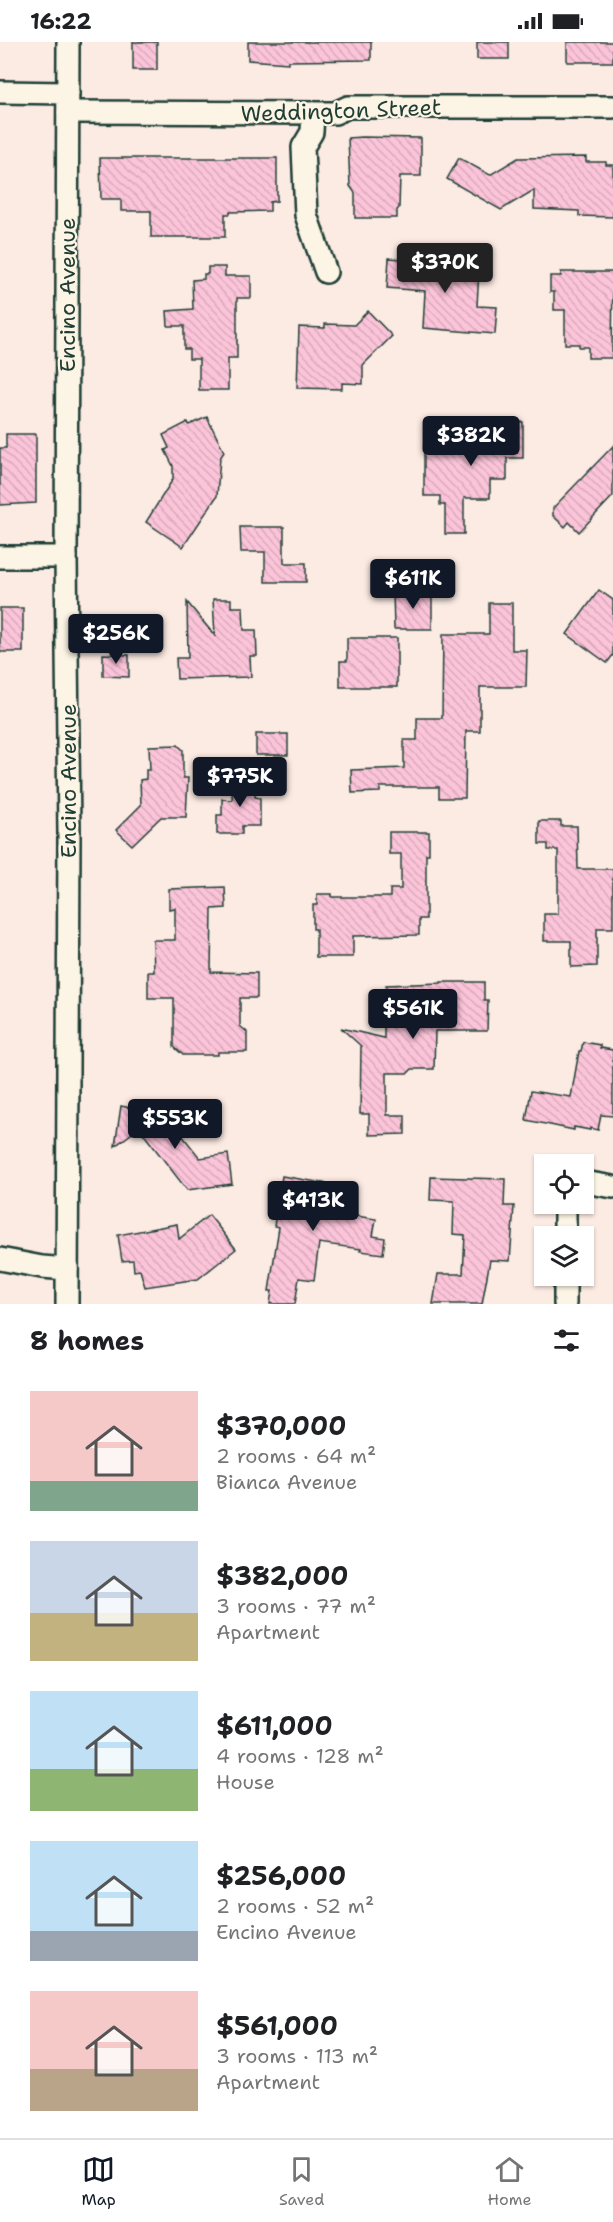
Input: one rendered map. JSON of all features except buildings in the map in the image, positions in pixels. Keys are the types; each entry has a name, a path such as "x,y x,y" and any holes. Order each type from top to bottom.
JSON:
{"street":[{"name":"Encino Avenue","path":"68,42 66,557 69,834 68,1304"},
{"name":"Weddington Street","path":"0,93 68,103 302,113 336,113 348,107 613,106"},
{"path":"302,113 312,132 303,147 306,215 326,272"},
{"path":"0,557 66,557"},
{"path":"594,1184 613,1187"},
{"path":"0,1259 67,1269"},
{"path":"565,1286 565,1304"}]}
